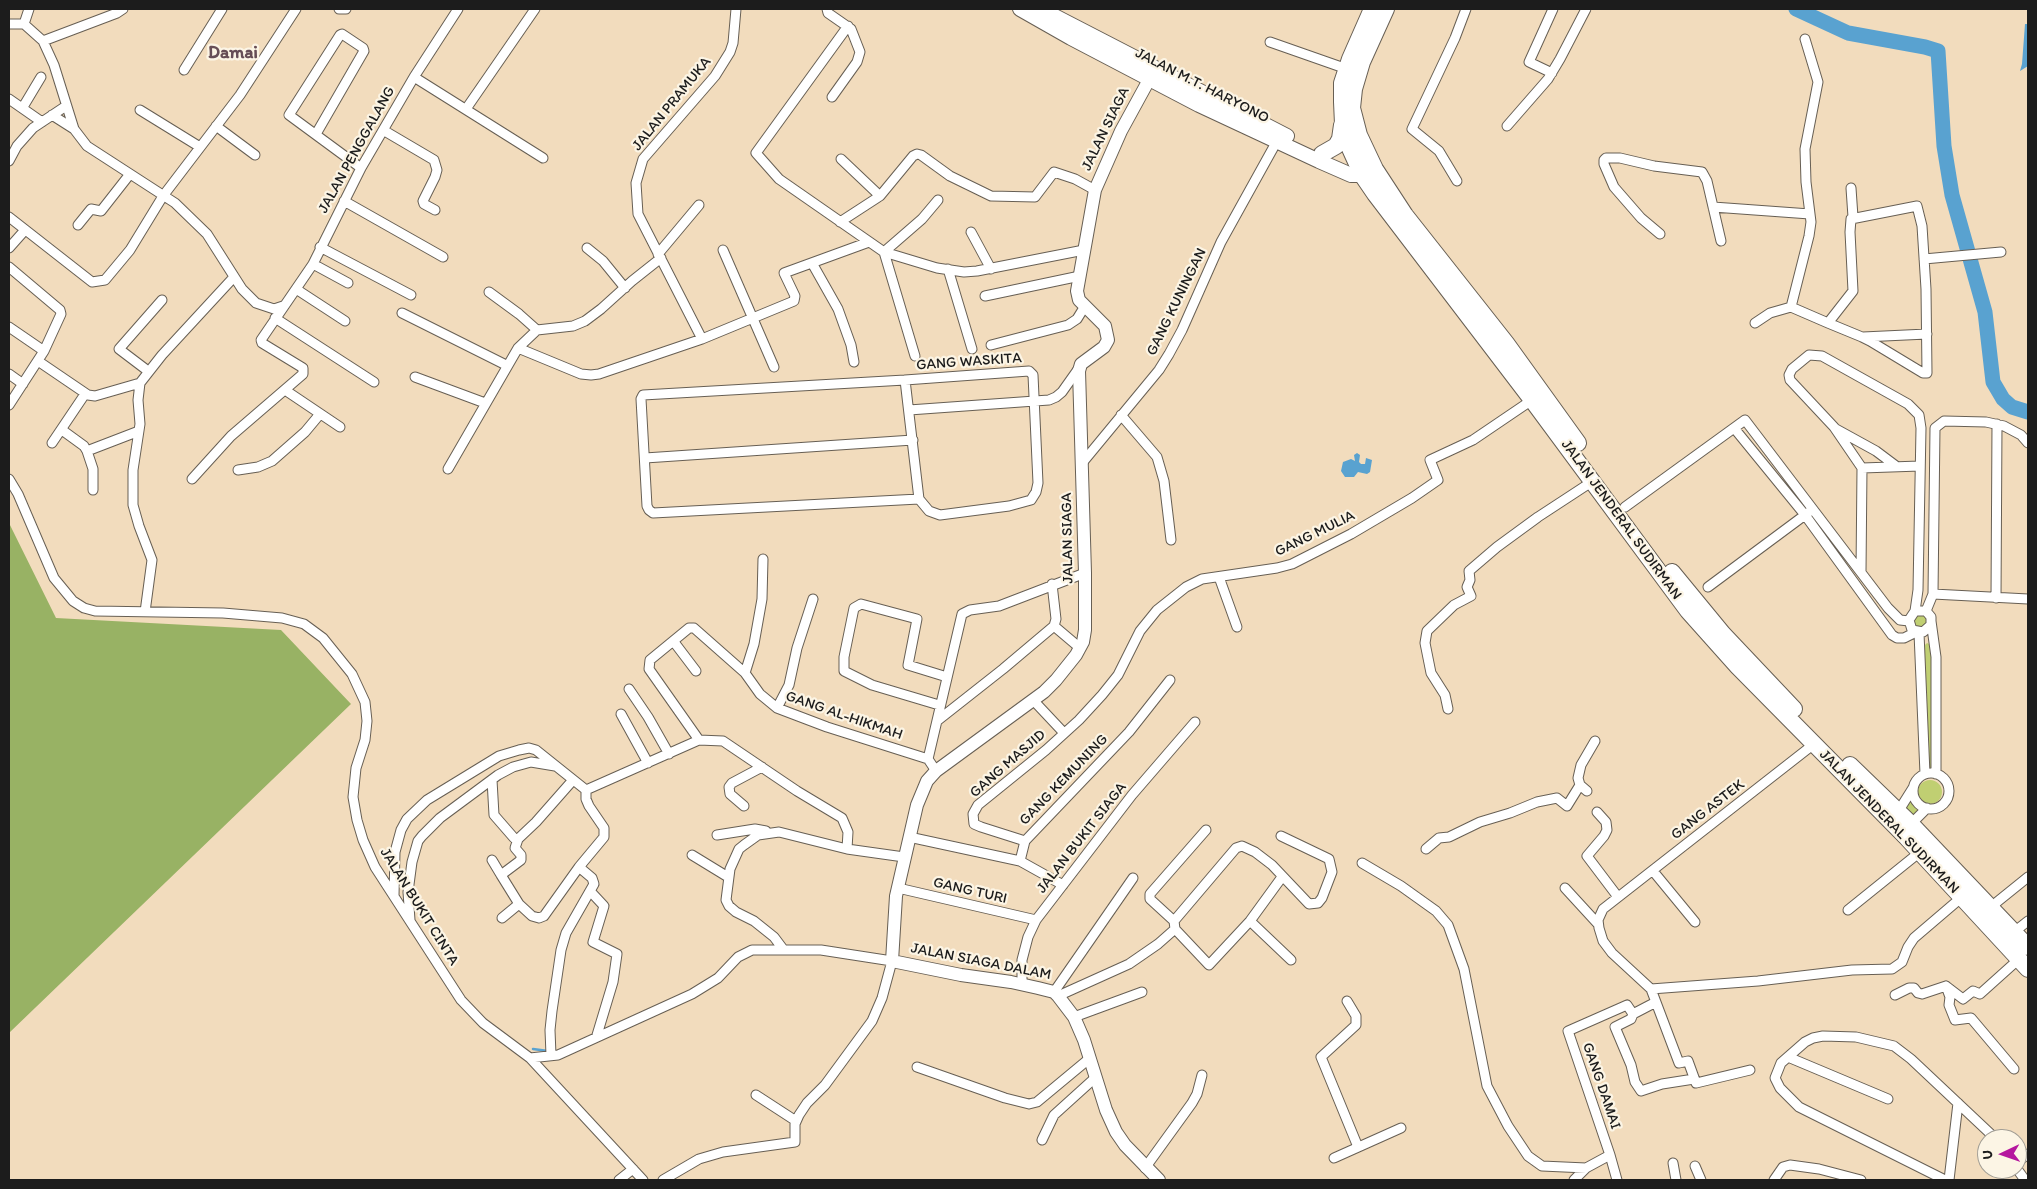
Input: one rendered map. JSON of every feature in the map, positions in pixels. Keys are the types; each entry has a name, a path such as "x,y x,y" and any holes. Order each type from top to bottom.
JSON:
{"highway":[{"name":"JALAN JENDERAL SUDIRMAN","path":"1373,9 1342,83 1343,124 1365,165 1532,400 1674,583 1907,829 2014,932 2025,958"},
{"name":"JALAN JENDERAL SUDIRMAN","path":"1373,9 1352,100 1365,165 1506,343 1625,507 1674,583 1688,611 1732,661 1814,744 1895,816"},
{"path":"1322,154 1336,146 1340,139 1343,124"},
{"name":"JALAN JENDERAL SUDIRMAN","path":"1907,829 1920,852 1962,897 2025,958"}],"main road":[{"name":"JALAN M.T. HARYONO","path":"1020,9 1199,105 1343,172 1365,165"},
{"name":"JALAN M.T. HARYONO","path":"1041,9 1322,154 1342,161 1365,165"}],"street":[{"path":"24,24 29,9"},
{"path":"43,41 118,14 123,9"},
{"path":"184,70 222,9"},
{"path":"9,217 92,282 102,281 130,250 162,196 240,95 296,9"},
{"path":"339,9 346,9"},
{"name":"JALAN PENGGALANG","path":"285,390 303,374 304,370 261,342 283,306 313,264 320,246 361,168 414,77 458,9"},
{"path":"466,109 535,9"},
{"name":"JALAN PRAMUKA","path":"702,339 638,214 636,196 638,170 643,159 715,76 730,52 733,43 736,9"},
{"path":"827,9 828,13 848,26 858,42 860,56 832,97"},
{"path":"1457,181 1439,151 1413,132 1412,129 1455,38 1466,9"},
{"path":"1552,73 1529,62 1553,9"},
{"path":"1507,126 1552,73 1586,9"},
{"path":"9,24 24,24 43,41 54,65 74,129 87,146 175,203 207,234 242,289 256,303 274,309 283,306"},
{"path":"848,26 756,153 779,178 884,252 914,262 964,272 991,269 1084,250"},
{"path":"316,134 364,51 363,48 342,34 289,115 361,168"},
{"path":"1791,307 1809,236 1810,214 1806,182 1805,149 1818,82 1805,38"},
{"path":"1270,42 1347,69"},
{"path":"22,107 41,77"},
{"path":"414,77 543,158"},
{"name":"JALAN SIAGA","path":"1084,306 1077,296 1095,190 1121,131 1150,78"},
{"path":"9,99 42,122"},
{"path":"9,160 17,146 33,128 66,106"},
{"path":"140,110 200,147"},
{"path":"52,116 74,129"},
{"path":"216,126 255,155"},
{"path":"383,130 434,160 437,170 436,177 423,201 424,204 435,210"},
{"name":"GANG KUNINGAN","path":"1083,462 1170,354 1221,242 1277,141"},
{"path":"840,222 880,196 913,156 920,155 950,176 991,196 1035,197 1054,172 1075,179 1095,190"},
{"path":"1660,234 1641,218 1614,187 1604,164 1606,158 1620,158 1654,166 1701,171 1707,181 1721,241"},
{"path":"841,159 880,196"},
{"path":"78,226 91,209 101,211 130,174"},
{"path":"1828,323 1853,291 1850,222 1853,217 1851,188"},
{"path":"884,252 922,219 938,200"},
{"path":"344,202 443,257"},
{"path":"448,470 506,365 518,348 537,330 579,324 602,310 660,256 698,205"},
{"path":"1755,323 1770,313 1791,307 1862,337 1925,373 1928,371 1922,226 1917,206 1853,217"},
{"path":"1712,207 1810,214"},
{"path":"9,248 25,230"},
{"path":"971,232 991,269"},
{"path":"518,348 581,374 599,374 702,339 794,301 795,296 784,273 869,242"},
{"path":"320,246 411,295"},
{"path":"588,248 603,261 625,288"},
{"path":"723,250 774,367"},
{"path":"884,252 915,356"},
{"path":"1924,260 1961,254 2001,252"},
{"path":"812,263 838,309 851,345 854,362"},
{"path":"313,264 348,283"},
{"path":"9,267 60,310 60,318 44,352 9,405"},
{"path":"948,269 972,349"},
{"path":"985,296 1080,276"},
{"path":"145,612 152,560 133,505 133,470 139,431 138,400 140,383 148,371 234,277"},
{"path":"296,289 345,321"},
{"path":"489,292 537,330"},
{"path":"148,371 119,349 162,300"},
{"path":"909,410 1034,401 1056,397 1081,364 1104,347 1108,340 1104,326 1084,306 1077,319 1068,325 991,345"},
{"path":"402,313 506,365"},
{"path":"275,318 374,382"},
{"path":"9,327 44,352"},
{"path":"1862,337 1927,334"},
{"path":"1861,572 1862,468 1834,427 1790,380 1789,372 1809,355 1822,356 1913,409 1920,419 1918,590 1915,611 1910,616 1909,621 1910,627 1917,632"},
{"path":"38,361 85,394 95,396 140,383"},
{"name":"JALAN SIAGA","path":"892,961 898,888 904,857 921,793 927,781 936,771 1033,700 1056,680 1080,648 1085,630 1083,462 1079,380 1081,364"},
{"name":"GANG WASKITA","path":"905,380 1031,371 1034,401"},
{"path":"9,374 23,384"},
{"path":"415,377 485,403"},
{"path":"919,499 653,513 647,506 641,398 643,395 905,380 919,499 929,511 940,515 1009,506 1031,500 1036,492 1038,483 1034,401"},
{"path":"192,479 231,436 285,390 340,427"},
{"path":"52,444 85,394"},
{"name":"GANG MULIA","path":"1064,733 1084,714 1118,674 1147,620 1186,587 1202,580 1292,564 1351,534 1412,498 1438,480 1430,460 1473,440 1532,400"},
{"path":"238,470 258,467 272,461 306,432 320,414"},
{"path":"1121,416 1158,457 1164,481 1171,540"},
{"path":"1625,507 1745,420 1896,618 1903,622 1909,621"},
{"path":"1936,774 1936,657 1931,621 1926,611 1933,594 1935,428 1944,421 1997,424 2021,435 2028,443"},
{"path":"1996,598 1997,424"},
{"path":"1834,427 1876,451 1896,466"},
{"path":"1734,428 1805,515 1892,635 1897,638 1904,638 1929,628 1931,621"},
{"path":"62,430 84,446 93,469 92,490"},
{"path":"86,450 139,431"},
{"path":"645,458 913,440"},
{"path":"1862,468 1920,466"},
{"name":"JALAN BUKIT CINTA","path":"9,479 18,494 54,578 73,601 84,608 96,611 223,613 282,618 304,624 323,638 333,649 352,674 365,702 367,721 365,740 356,768 353,797 363,840 375,867 461,1000 483,1023 530,1058 643,1180"},
{"path":"1448,709 1445,695 1431,673 1425,644 1427,631 1454,605 1471,596 1466,587 1470,580 1469,571 1497,547 1538,517 1593,481"},
{"path":"1708,586 1813,509"},
{"path":"745,673 754,644 762,599 763,559"},
{"path":"936,771 928,759 939,705 962,614 970,610 999,606 1052,584 1085,573"},
{"path":"1219,577 1237,627"},
{"path":"937,721 1011,663 1054,626 1056,620 1052,584"},
{"path":"1933,594 2028,599"},
{"path":"777,708 789,684 797,648 813,599"},
{"path":"939,705 872,685 844,671 844,657 854,608 861,604 917,620 908,665 947,677"},
{"path":"1915,611 1926,611"},
{"path":"1054,626 1080,648"},
{"name":"GANG AL-HIKMAH","path":"674,642 691,627 745,673 760,694 777,708 827,727 928,759"},
{"path":"1917,632 1925,774"},
{"path":"696,671 674,642 650,660 650,668 699,740"},
{"name":"GANG KEMUNING","path":"1020,861 1025,841 1129,732 1170,680"},
{"path":"629,689 648,717 669,754"},
{"path":"1033,700 1064,733"},
{"path":"621,714 648,763"},
{"name":"JALAN BUKIT SIAGA","path":"1022,984 1022,960 1028,937 1036,920 1132,795 1195,722"},
{"name":"GANG MASJID","path":"1025,841 981,827 973,821 973,814 978,805 1064,733"},
{"path":"586,790 699,740 723,741 797,791 842,818 848,832 846,849"},
{"path":"1426,849 1439,838 1450,838 1480,822 1537,802 1557,798 1567,806 1584,788 1578,778 1581,765 1595,741"},
{"name":"GANG ASTEK","path":"1598,924 1603,909 1814,744"},
{"path":"394,896 395,852 401,830 407,819 427,800 498,756 529,748 536,750 586,790"},
{"path":"508,753 514,767"},
{"path":"410,920 408,892 412,862 418,841 440,818 498,775 514,767 531,762 555,766"},
{"path":"744,806 730,794 728,787 762,767"},
{"path":"1895,816 1914,785 1918,779 1925,774 1936,774 1946,781 1949,791 1948,798 1939,806 1927,808 1922,806 1915,797 1914,785"},
{"path":"492,780 494,815 514,838 518,840"},
{"path":"501,876 521,860 521,855 515,848 518,840 573,780"},
{"path":"492,860 519,904 532,916 539,918 544,916 579,867 604,837 604,828 586,799 586,790"},
{"path":"1907,829 1927,808"},
{"path":"1597,812 1606,822 1607,830 1586,856 1618,897"},
{"path":"717,835 755,829 779,832 846,849 904,857"},
{"path":"1206,830 1150,894 1150,899 1209,966 1250,921 1282,877"},
{"path":"768,832 758,835 739,849 728,877 726,893 729,906 765,929 783,949"},
{"path":"1056,994 1128,964 1158,944 1236,848 1242,846 1255,852 1272,865 1309,904 1314,905 1322,898 1333,868 1330,859 1298,846 1281,836"},
{"path":"909,837 1020,861 1063,885"},
{"path":"1848,910 1920,852"},
{"path":"692,855 728,877"},
{"path":"1362,862 1401,886 1430,907 1448,925 1464,970 1487,1086 1508,1126 1528,1156 1542,1166 1586,1168"},
{"path":"551,1055 552,1011 561,950 566,933 594,884 592,878 579,867"},
{"path":"1652,871 1694,922"},
{"path":"1992,909 1997,902 2028,877"},
{"path":"1056,994 1133,878"},
{"name":"GANG TURI","path":"898,888 1036,920"},
{"path":"1565,888 1598,924 1606,946 1651,989 1679,1063 1688,1061 1697,1083 1750,1070"},
{"path":"590,892 604,906 593,942 616,954 613,982 597,1035"},
{"path":"1651,989 1758,982 1852,970 1892,969 1902,962 1909,944 1914,938 1962,897"},
{"path":"502,918 519,904"},
{"path":"1250,921 1291,960"},
{"path":"2014,932 2028,921"},
{"path":"530,1058 551,1055 580,1046 597,1035 692,994 718,978 744,953 752,950 821,950 892,961 884,992 872,1021 825,1085 807,1103 796,1121 795,1142 723,1152 699,1159 663,1180"},
{"path":"1946,986 1963,999 1973,991 1980,994 2025,958"},
{"name":"JALAN SIAGA DALAM","path":"892,961 961,976 1022,984 1056,994 1074,1017 1090,1058 1106,1110 1116,1132 1125,1145 1159,1180"},
{"path":"1894,995 1909,988 1914,988 1918,993 1922,994 1946,986"},
{"path":"1946,986 1950,996 1949,1005 1955,1020 1971,1018 2014,1069"},
{"path":"1074,1017 1142,992"},
{"path":"1347,1001 1356,1016 1356,1026 1321,1056 1358,1147"},
{"path":"1656,1002 1633,1014 1631,1019 1615,1027 1632,1065 1636,1082 1641,1091 1662,1084 1694,1079"},
{"name":"GANG DAMAI","path":"1616,1180 1609,1151 1568,1031 1627,1005 1633,1014"},
{"path":"1945,1180 1799,1107 1780,1088 1775,1078 1777,1070 1798,1047 1813,1038 1856,1036 1878,1041 1894,1046 1911,1059 1985,1129"},
{"path":"1788,1057 1888,1100"},
{"path":"917,1067 1005,1098 1029,1104 1036,1102 1090,1058"},
{"path":"1146,1168 1192,1102 1202,1075"},
{"path":"1042,1140 1054,1115 1096,1077"},
{"path":"756,1095 796,1121"},
{"path":"1949,1180 1958,1103"},
{"path":"1334,1158 1401,1128"},
{"path":"1574,1180 1586,1168 1609,1151"},
{"path":"1673,1163 1676,1180"},
{"path":"1774,1180 1781,1169 1790,1165 1819,1169 1861,1180"},
{"path":"1695,1166 1701,1180"},
{"path":"620,1180 633,1169"}],"green space":[{"path":"9,523 56,618 281,630 351,704 9,1033"},
{"path":"1915,614 1925,615 1928,622 1924,628 1916,628 1912,618"},
{"path":"1927,643 1931,645 1933,766 1931,770 1928,770 1923,647"},
{"path":"1930,780 1939,783 1942,792 1939,801 1930,804 1921,801 1918,792 1921,783"},
{"path":"1912,797 1914,802 1922,809 1909,818 1904,813"}],"water":[{"path":"2025,24 2028,24 2028,66 2020,71 2022,64"},
{"path":"1357,453 1360,455 1359,462 1361,464 1365,464 1366,458 1372,460 1370,472 1367,474 1358,472 1354,477 1345,477 1341,471 1343,462 1351,459 1355,461 1354,455"}],"waterway":[{"path":"1796,9 1848,33 1938,51 1944,146 1952,195 1985,312 1993,382 2003,399 2012,407 2028,412"},
{"path":"533,1049 548,1051"}],"district":[{"name":"Damai","path":"233,53"}]}
